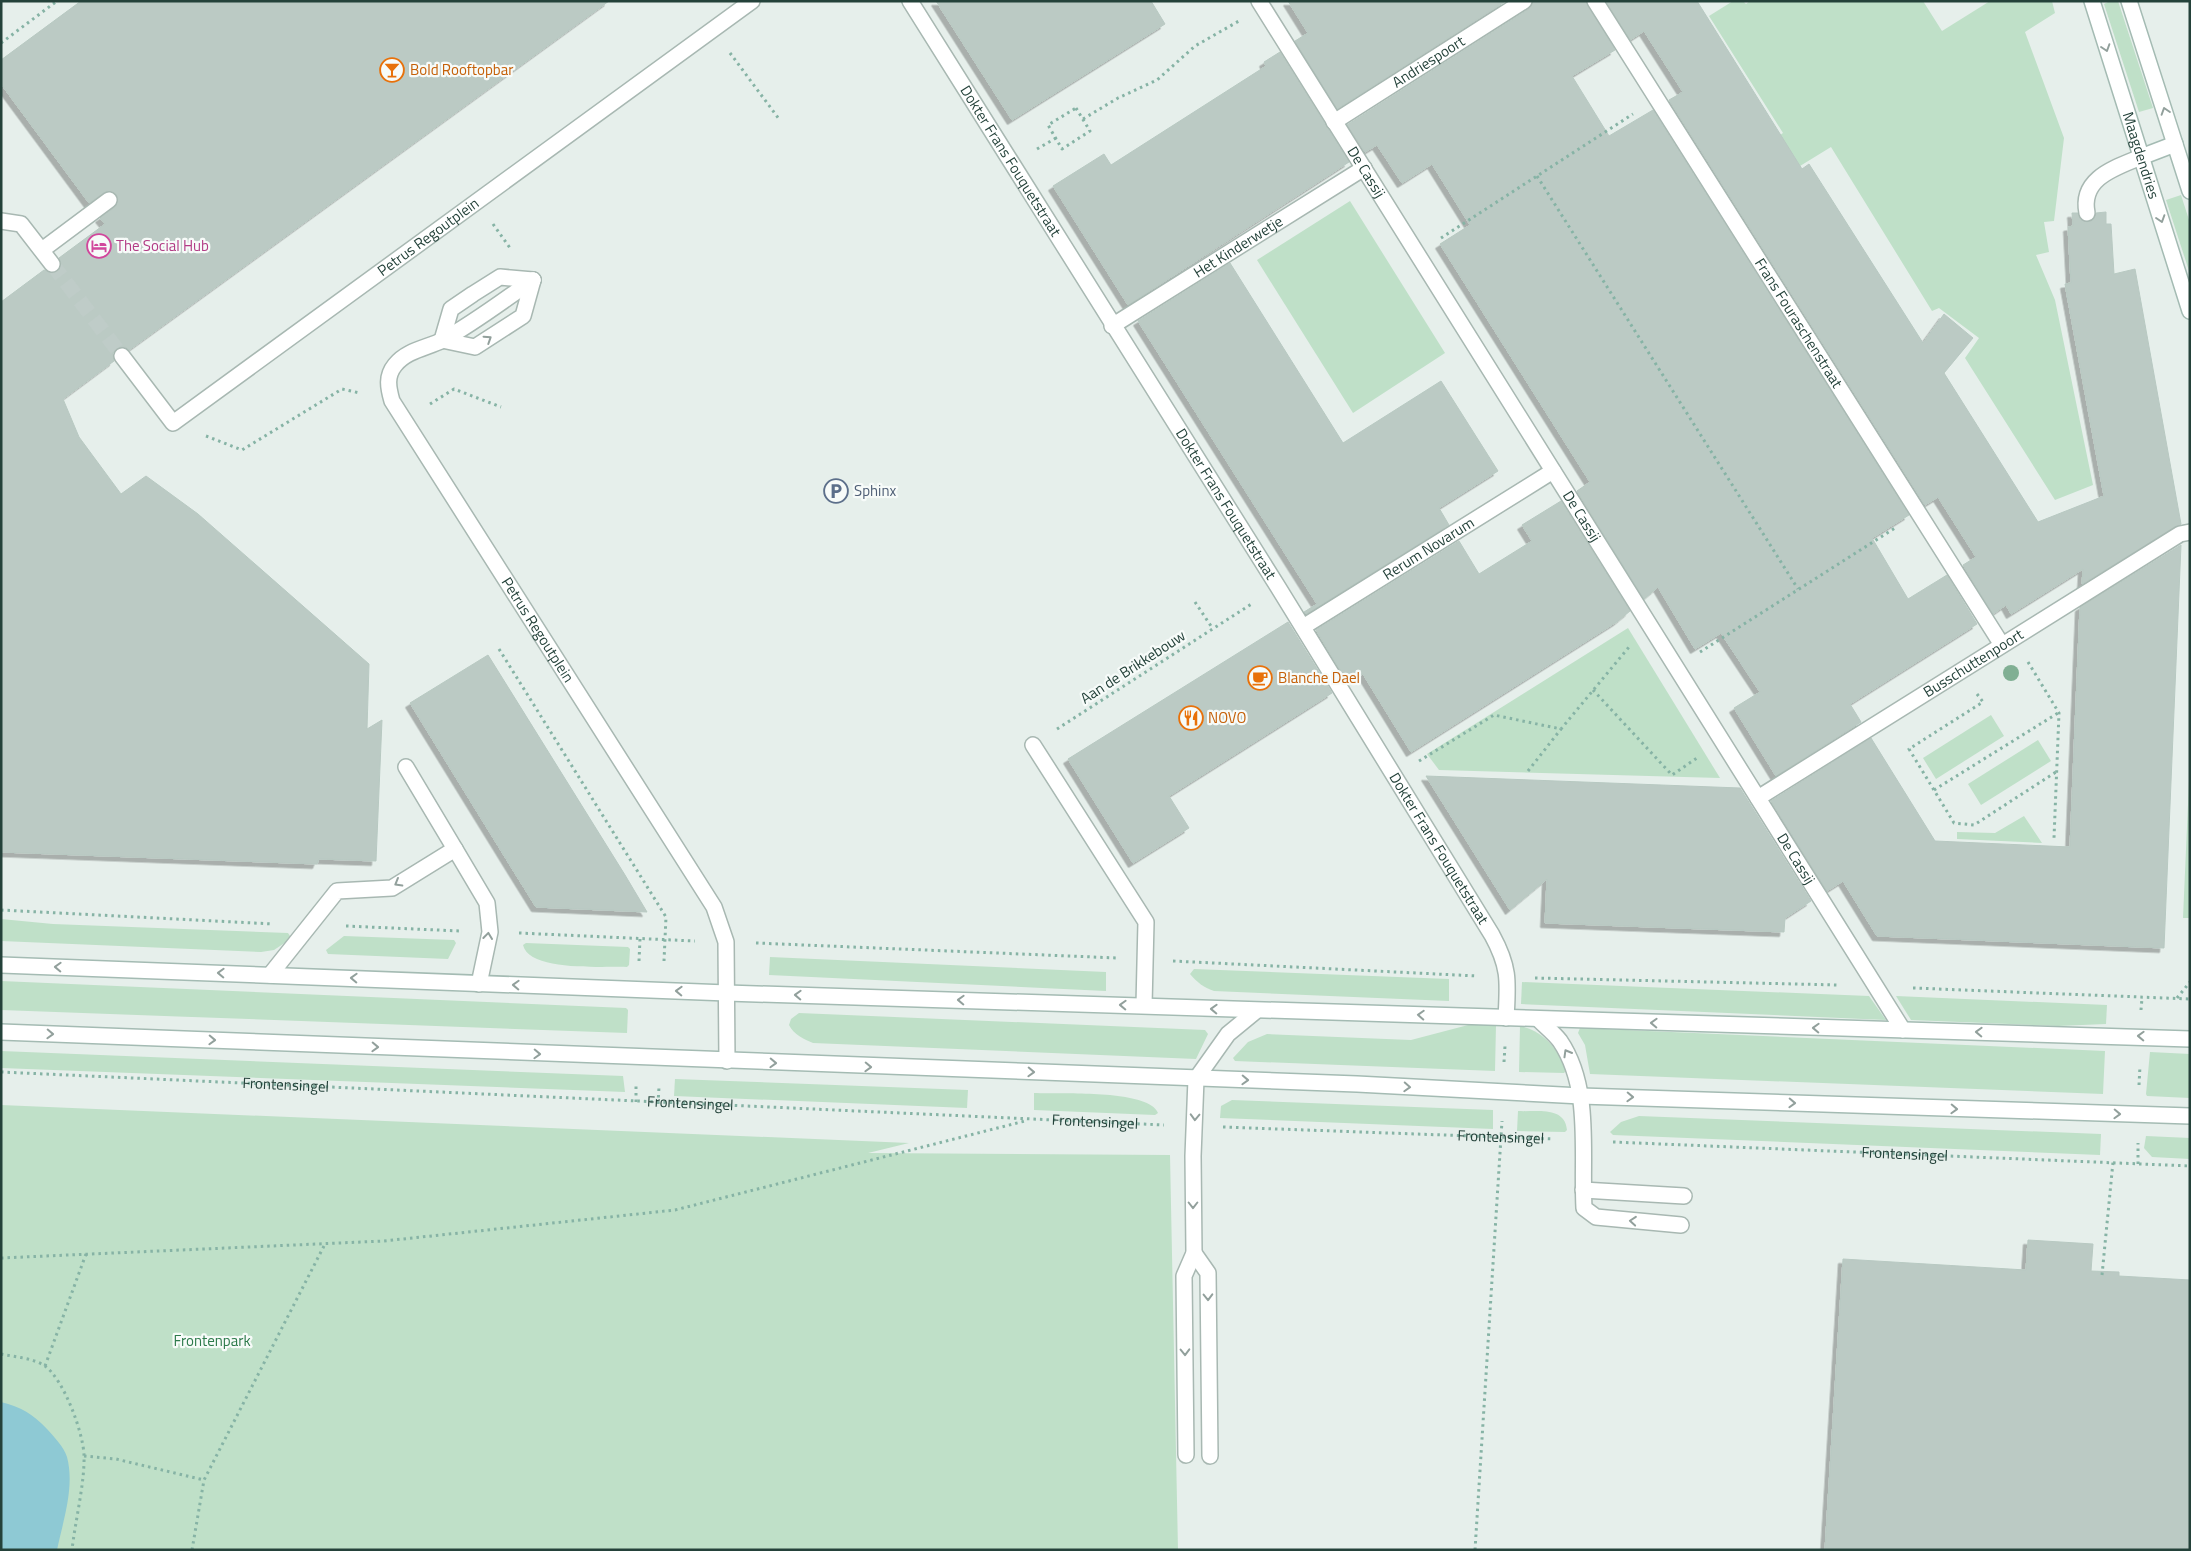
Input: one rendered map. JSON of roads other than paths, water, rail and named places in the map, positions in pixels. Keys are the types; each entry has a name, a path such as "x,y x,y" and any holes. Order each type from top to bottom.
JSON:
{"street":[{"name":"Petrus Regoutplein","path":"122,356 173,423 752,1"},
{"name":"Dokter Frans Fouquetstraat","path":"910,1 1112,326 1303,627 1503,955 1508,977 1506,1018"},
{"name":"Andriespoort","path":"1334,122 1524,1"},
{"name":"Frans Fouraschenstraat","path":"1595,1 2002,645"},
{"name":"Maagdendries","path":"2092,1 2190,311"},
{"path":"2129,1 2190,191"},
{"name":"De Cassij","path":"1261,4 1903,1030"},
{"path":"2087,213 2087,194 2092,183 2110,170 2175,144"},
{"name":"Het Kinderwetje","path":"1112,326 1364,168"},
{"path":"42,250 109,200"},
{"path":"1,220 21,224 52,264"},
{"path":"500,277 533,280 523,316 504,329 475,347 442,340 451,309 473,294 500,277"},
{"name":"Petrus Regoutplein","path":"533,280 442,340 412,352 396,363 388,381 392,401 714,907 726,942 727,1061"},
{"name":"Rerum Novarum","path":"1303,627 1553,471"},
{"name":"Busschuttenpoort","path":"1758,798 2180,534 2190,532"},
{"path":"1033,745 1146,922 1144,1005"},
{"path":"406,766 487,903 490,932 479,984"},
{"path":"270,975 337,891 392,888 455,849"},
{"path":"1,965 727,993 1144,1005 1256,1011 2140,1036 2190,1039"},
{"path":"1186,1454 1184,1276 1194,1253 1196,1078 1228,1034 1256,1011"},
{"path":"1538,1019 1559,1040 1572,1063 1581,1096 1584,1208 1589,1214 1596,1217 1681,1225"},
{"path":"1,1032 1196,1078 1581,1096 2190,1116"},
{"path":"1583,1190 1684,1196"},
{"path":"1194,1253 1208,1273 1210,1456"}],"water":[{"path":"1,1402 15,1406 37,1419 59,1442 67,1457 70,1480 69,1492 57,1550 1,1550"}],"tunnel":[{"path":"52,264 122,356"}],"place":[{"name":"Bold Rooftopbar","path":"392,70"},
{"name":"The Social Hub","path":"99,246"},
{"name":"Sphinx","path":"836,491"},
{"name":"Blanche Dael","path":"1260,678"},
{"name":"NOVO","path":"1191,718"}],"park label":[{"name":"Frontenpark","path":"212,1341"}]}
